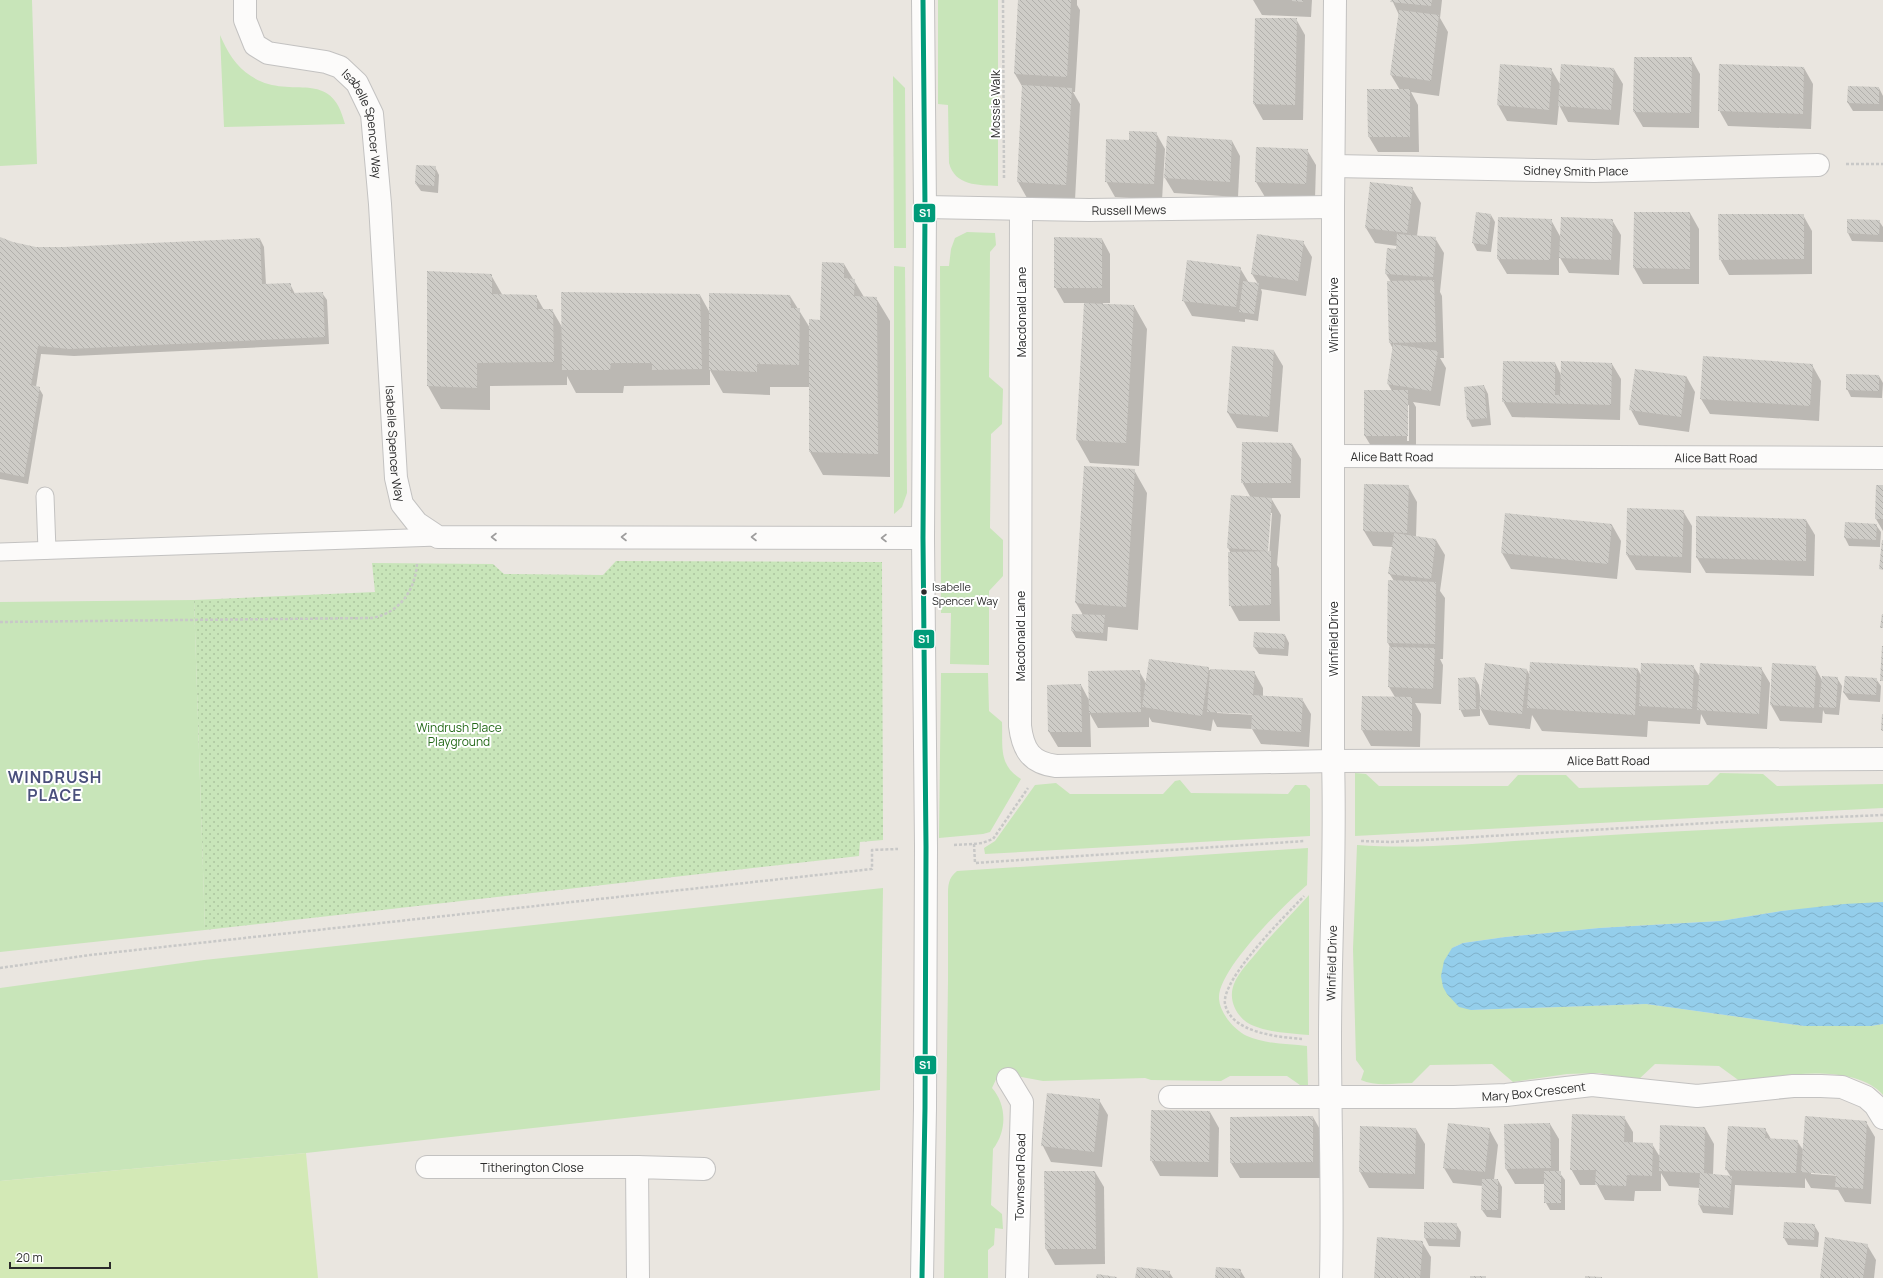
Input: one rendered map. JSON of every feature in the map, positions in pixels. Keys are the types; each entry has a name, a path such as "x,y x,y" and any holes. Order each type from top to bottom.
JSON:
{"street":[{"name":"Isabelle Spencer Way","path":"246,0 245,20 255,45 268,53 326,62 340,67 357,83 372,114 380,204 396,478 402,504 417,523 438,538"},
{"path":"922,1278 925,1108 926,847 923,538 925,207 923,0"},
{"name":"Winfield Drive","path":"1331,1278 1332,1098 1330,1040 1335,839 1333,761 1333,207 1335,0"},
{"name":"Sidney Smith Place","path":"1334,166 1594,171 1818,165"},
{"name":"Russell Mews","path":"925,207 1012,209 1333,207"},
{"name":"Macdonald Lane","path":"1012,209 1020,726 1022,740 1026,750 1043,764"},
{"name":"Alice Batt Road","path":"1334,456 1883,458"},
{"path":"438,538 923,538"},
{"name":"Alice Batt Road","path":"1333,761 1883,759"},
{"path":"1043,764 1056,766 1333,761"},
{"name":"Townsend Road","path":"1008,1079 1022,1102 1018,1278"},
{"name":"Mary Box Crescent","path":"1170,1097 1332,1098 1506,1095 1592,1086 1697,1096 1793,1086 1821,1086 1842,1087 1866,1097 1875,1105 1883,1118"},
{"name":"Titherington Close","path":"427,1167 637,1167 704,1169"},
{"path":"637,1167 638,1278"}],"lane":[{"path":"45,496 47,550"},
{"path":"0,552 438,538"}],"path":[{"name":"Mossie Walk","path":"1003,0 1012,209"},
{"path":"1818,165 1883,164"},
{"path":"0,622 372,618 384,616 401,604 412,587 417,573 415,538"},
{"path":"0,968 90,955 872,869 872,850 974,844 993,839 1043,764"},
{"path":"974,844 975,863 1335,839 1390,842 1734,821 1883,816"},
{"path":"1330,1040 1295,1038 1256,1031 1242,1025 1232,1015 1226,1004 1226,994 1233,978 1246,960 1308,891 1333,873"}],"green space":[{"path":"0,0 32,0 37,164 0,166"},
{"path":"938,0 998,0 998,186 968,183 956,176 949,163 948,105 938,104"},
{"path":"220,35 232,58 251,76 266,83 319,90 330,95 339,106 345,124 224,127"},
{"path":"893,76 905,88 906,248 894,248"},
{"path":"967,232 995,233 996,245 990,252 989,377 1003,389 1002,424 991,434 990,528 1003,540 1003,576 989,591 989,665 950,664 951,613 941,613 940,266 949,266 951,249 955,238"},
{"path":"894,266 905,267 907,493 902,507 894,514"},
{"name":"Windrush Place Playground","path":"616,561 882,562 883,840 860,842 859,856 205,930 194,600 375,592 372,563 493,564 504,574 603,575"},
{"path":"194,600 205,930 0,952 0,602"},
{"path":"941,673 988,673 989,711 1002,722 1002,747 1008,768 1021,779 990,832 983,834 939,838"},
{"path":"1355,773 1366,774 1379,786 1508,786 1518,775 1566,775 1579,788 1708,785 1720,773 1763,774 1777,786 1883,784 1883,808 1355,836"},
{"path":"1180,780 1191,793 1288,794 1295,785 1306,785 1310,789 1310,836 985,854 984,848 995,841 1035,785 1056,783 1070,794 1163,794 1175,781"},
{"path":"1883,822 1883,902 1781,911 1720,921 1599,928 1505,937 1463,943 1452,948 1471,1010 1646,1004 1804,1026 1871,1026 1883,1024 1883,1095 1870,1085 1854,1078 1835,1075 1794,1074 1741,1082 1719,1066 1655,1064 1638,1080 1599,1073 1567,1074 1513,1082 1492,1064 1430,1065 1412,1083 1380,1084 1361,1080 1364,1071 1356,1060 1353,949 1357,845 1408,847 1433,846 1681,831"},
{"path":"1308,848 1307,885 1269,921 1240,955 1229,971 1221,987 1219,999 1222,1010 1228,1020 1237,1030 1247,1036 1269,1042 1307,1046 1308,1086 1300,1085 1287,1076 1230,1076 1221,1081 1151,1080 1145,1078 1043,1081 999,1073 992,1088 997,1095 1003,1110 1003,1126 998,1142 993,1149 991,1205 1002,1214 1003,1229 995,1228 994,1245 988,1250 988,1278 944,1278 948,892 949,882 952,876 957,871"},
{"path":"883,888 880,1090 306,1153 0,1181 0,988 204,960"},
{"path":"1309,895 1309,1035 1274,1031 1254,1026 1243,1019 1235,1009 1232,997 1234,984 1248,963"},
{"path":"306,1153 318,1278 0,1278 0,1181"}],"water":[{"path":"1883,902 1883,1024 1871,1026 1804,1026 1646,1004 1471,1010 1459,1007 1447,994 1443,987 1441,976 1444,961 1452,948 1463,943 1505,937 1599,928 1720,921 1781,911 1844,904"}],"building":[{"path":"1018,0 1071,0 1067,77 1014,74"},
{"path":"1303,0 1303,2 1292,1"},
{"path":"1391,0 1432,0 1431,6 1390,2"},
{"path":"1399,10 1439,15 1431,81 1390,75"},
{"path":"1255,18 1297,18 1295,105 1253,104"},
{"path":"1634,57 1692,57 1691,113 1633,112"},
{"path":"1500,64 1552,68 1549,110 1497,105"},
{"path":"1561,64 1614,68 1611,110 1558,106"},
{"path":"1719,64 1804,67 1803,114 1718,111"},
{"path":"1022,85 1072,88 1066,185 1017,182"},
{"path":"1848,86 1879,87 1879,104 1847,103"},
{"path":"1367,89 1410,89 1410,137 1368,137"},
{"path":"1129,131 1157,132 1154,184 1105,182 1106,139 1129,140"},
{"path":"1167,136 1232,140 1230,182 1164,178"},
{"path":"1256,147 1308,149 1306,184 1255,182"},
{"path":"416,165 436,166 434,186 415,184"},
{"path":"1370,182 1413,187 1407,233 1365,228"},
{"path":"1476,212 1491,214 1487,245 1472,243"},
{"path":"1634,212 1690,212 1690,269 1633,268"},
{"path":"1718,214 1804,214 1804,259 1719,260"},
{"path":"1498,217 1552,219 1550,260 1497,259"},
{"path":"1561,217 1613,219 1611,260 1559,258"},
{"path":"1847,219 1880,220 1879,235 1847,233"},
{"path":"1257,234 1304,241 1298,281 1251,274"},
{"path":"1397,234 1436,237 1433,277 1385,274 1387,248 1396,249"},
{"path":"0,237 13,242 36,247 260,238 262,284 291,283 291,293 323,292 325,337 69,349 38,346 31,385 40,387 24,477 0,472"},
{"path":"1054,237 1102,238 1102,288 1054,288"},
{"path":"1187,260 1241,267 1236,307 1182,301"},
{"path":"822,262 844,263 844,278 855,279 854,296 877,297 878,454 809,452 809,319 820,320"},
{"path":"427,271 492,274 492,294 537,295 537,309 553,309 554,362 477,363 477,388 427,386"},
{"path":"1434,280 1436,342 1389,343 1387,281"},
{"path":"1243,281 1259,283 1254,314 1239,312"},
{"path":"561,292 700,294 702,369 652,370 652,363 611,363 610,370 562,370"},
{"path":"709,293 790,295 791,308 800,308 799,365 757,364 757,372 709,370"},
{"path":"1084,303 1134,305 1126,443 1076,440"},
{"path":"1393,344 1438,351 1431,391 1387,384"},
{"path":"1232,346 1274,350 1269,417 1227,413"},
{"path":"1703,356 1813,364 1810,406 1700,399"},
{"path":"1503,361 1555,362 1555,395 1560,395 1561,361 1612,363 1611,405 1502,402"},
{"path":"1635,369 1686,376 1681,417 1629,410"},
{"path":"1846,374 1879,375 1879,391 1846,390"},
{"path":"1484,385 1487,418 1467,420 1464,387"},
{"path":"1364,390 1408,390 1408,436 1364,436"},
{"path":"1242,442 1292,443 1291,483 1241,483"},
{"path":"1084,466 1135,469 1126,607 1075,603"},
{"path":"1364,484 1409,485 1407,533 1363,531"},
{"path":"1876,485 1883,485 1883,519 1875,519"},
{"path":"1231,495 1272,498 1268,551 1227,548"},
{"path":"1627,508 1684,510 1682,557 1626,555"},
{"path":"1505,513 1612,524 1608,564 1501,553"},
{"path":"1696,516 1806,519 1806,561 1696,558"},
{"path":"1845,522 1877,524 1876,540 1844,538"},
{"path":"1394,533 1436,539 1431,579 1388,574"},
{"path":"1883,540 1883,570 1879,569"},
{"path":"1271,551 1271,605 1229,606 1228,552"},
{"path":"1388,580 1436,582 1435,644 1387,643"},
{"path":"1072,614 1105,615 1103,633 1071,631"},
{"path":"1882,614 1883,628 1880,628"},
{"path":"1254,632 1285,634 1284,649 1253,647"},
{"path":"1882,646 1883,681 1880,681"},
{"path":"1389,647 1435,648 1433,689 1388,687"},
{"path":"1149,659 1209,667 1202,716 1142,707"},
{"path":"1530,662 1637,668 1635,715 1527,708"},
{"path":"1485,663 1527,669 1522,714 1479,709"},
{"path":"1641,663 1694,665 1692,709 1639,706"},
{"path":"1700,663 1762,667 1759,714 1697,710"},
{"path":"1772,663 1816,666 1814,708 1770,705"},
{"path":"1210,669 1255,671 1253,695 1303,698 1301,732 1251,729 1252,714 1207,712"},
{"path":"1140,670 1141,712 1089,713 1088,671"},
{"path":"1822,676 1838,677 1836,708 1819,707"},
{"path":"1845,676 1877,678 1876,695 1843,693"},
{"path":"1475,677 1476,709 1459,710 1458,678"},
{"path":"1081,684 1082,732 1048,732 1047,685"},
{"path":"1362,696 1412,697 1412,731 1361,730"},
{"path":"1883,714 1883,731 1881,730"},
{"path":"1047,1093 1100,1099 1094,1152 1041,1146"},
{"path":"1151,1110 1210,1111 1209,1162 1150,1161"},
{"path":"1572,1114 1625,1116 1624,1142 1653,1143 1652,1176 1627,1175 1626,1186 1595,1185 1596,1170 1570,1170"},
{"path":"1313,1116 1313,1162 1230,1163 1230,1117"},
{"path":"1805,1116 1867,1121 1863,1189 1835,1187 1836,1175 1801,1172"},
{"path":"1448,1123 1490,1128 1485,1172 1443,1168"},
{"path":"1550,1123 1551,1168 1505,1169 1504,1124"},
{"path":"1660,1125 1705,1127 1704,1173 1732,1176 1729,1208 1698,1205 1700,1173 1659,1171"},
{"path":"1360,1126 1416,1128 1415,1174 1359,1172"},
{"path":"1728,1126 1766,1128 1765,1138 1798,1140 1796,1173 1725,1170"},
{"path":"1044,1171 1095,1171 1096,1249 1045,1249"},
{"path":"1544,1171 1561,1171 1561,1203 1544,1203"},
{"path":"1482,1179 1498,1179 1498,1210 1481,1210"},
{"path":"1424,1222 1457,1223 1456,1240 1424,1238"},
{"path":"1784,1222 1815,1224 1814,1240 1783,1238"},
{"path":"1377,1237 1423,1241 1420,1278 1374,1278"},
{"path":"1825,1237 1868,1244 1863,1278 1820,1278"},
{"path":"1137,1267 1170,1271 1169,1278 1135,1278"},
{"path":"1216,1267 1241,1269 1240,1278 1215,1278"},
{"path":"1097,1274 1117,1277 1117,1278 1096,1278"},
{"path":"1470,1276 1486,1276 1486,1278 1470,1278"},
{"path":"1585,1276 1602,1277 1602,1278 1585,1278"}],"transit line":[{"name":"S1","path":"922,1278 925,1108 926,847 923,538 925,207 923,0"}],"place":[{"name":"Isabelle Spencer Way","path":"924,592"}],"district":[{"name":"WINDRUSH PLACE","path":"55,786"}]}
